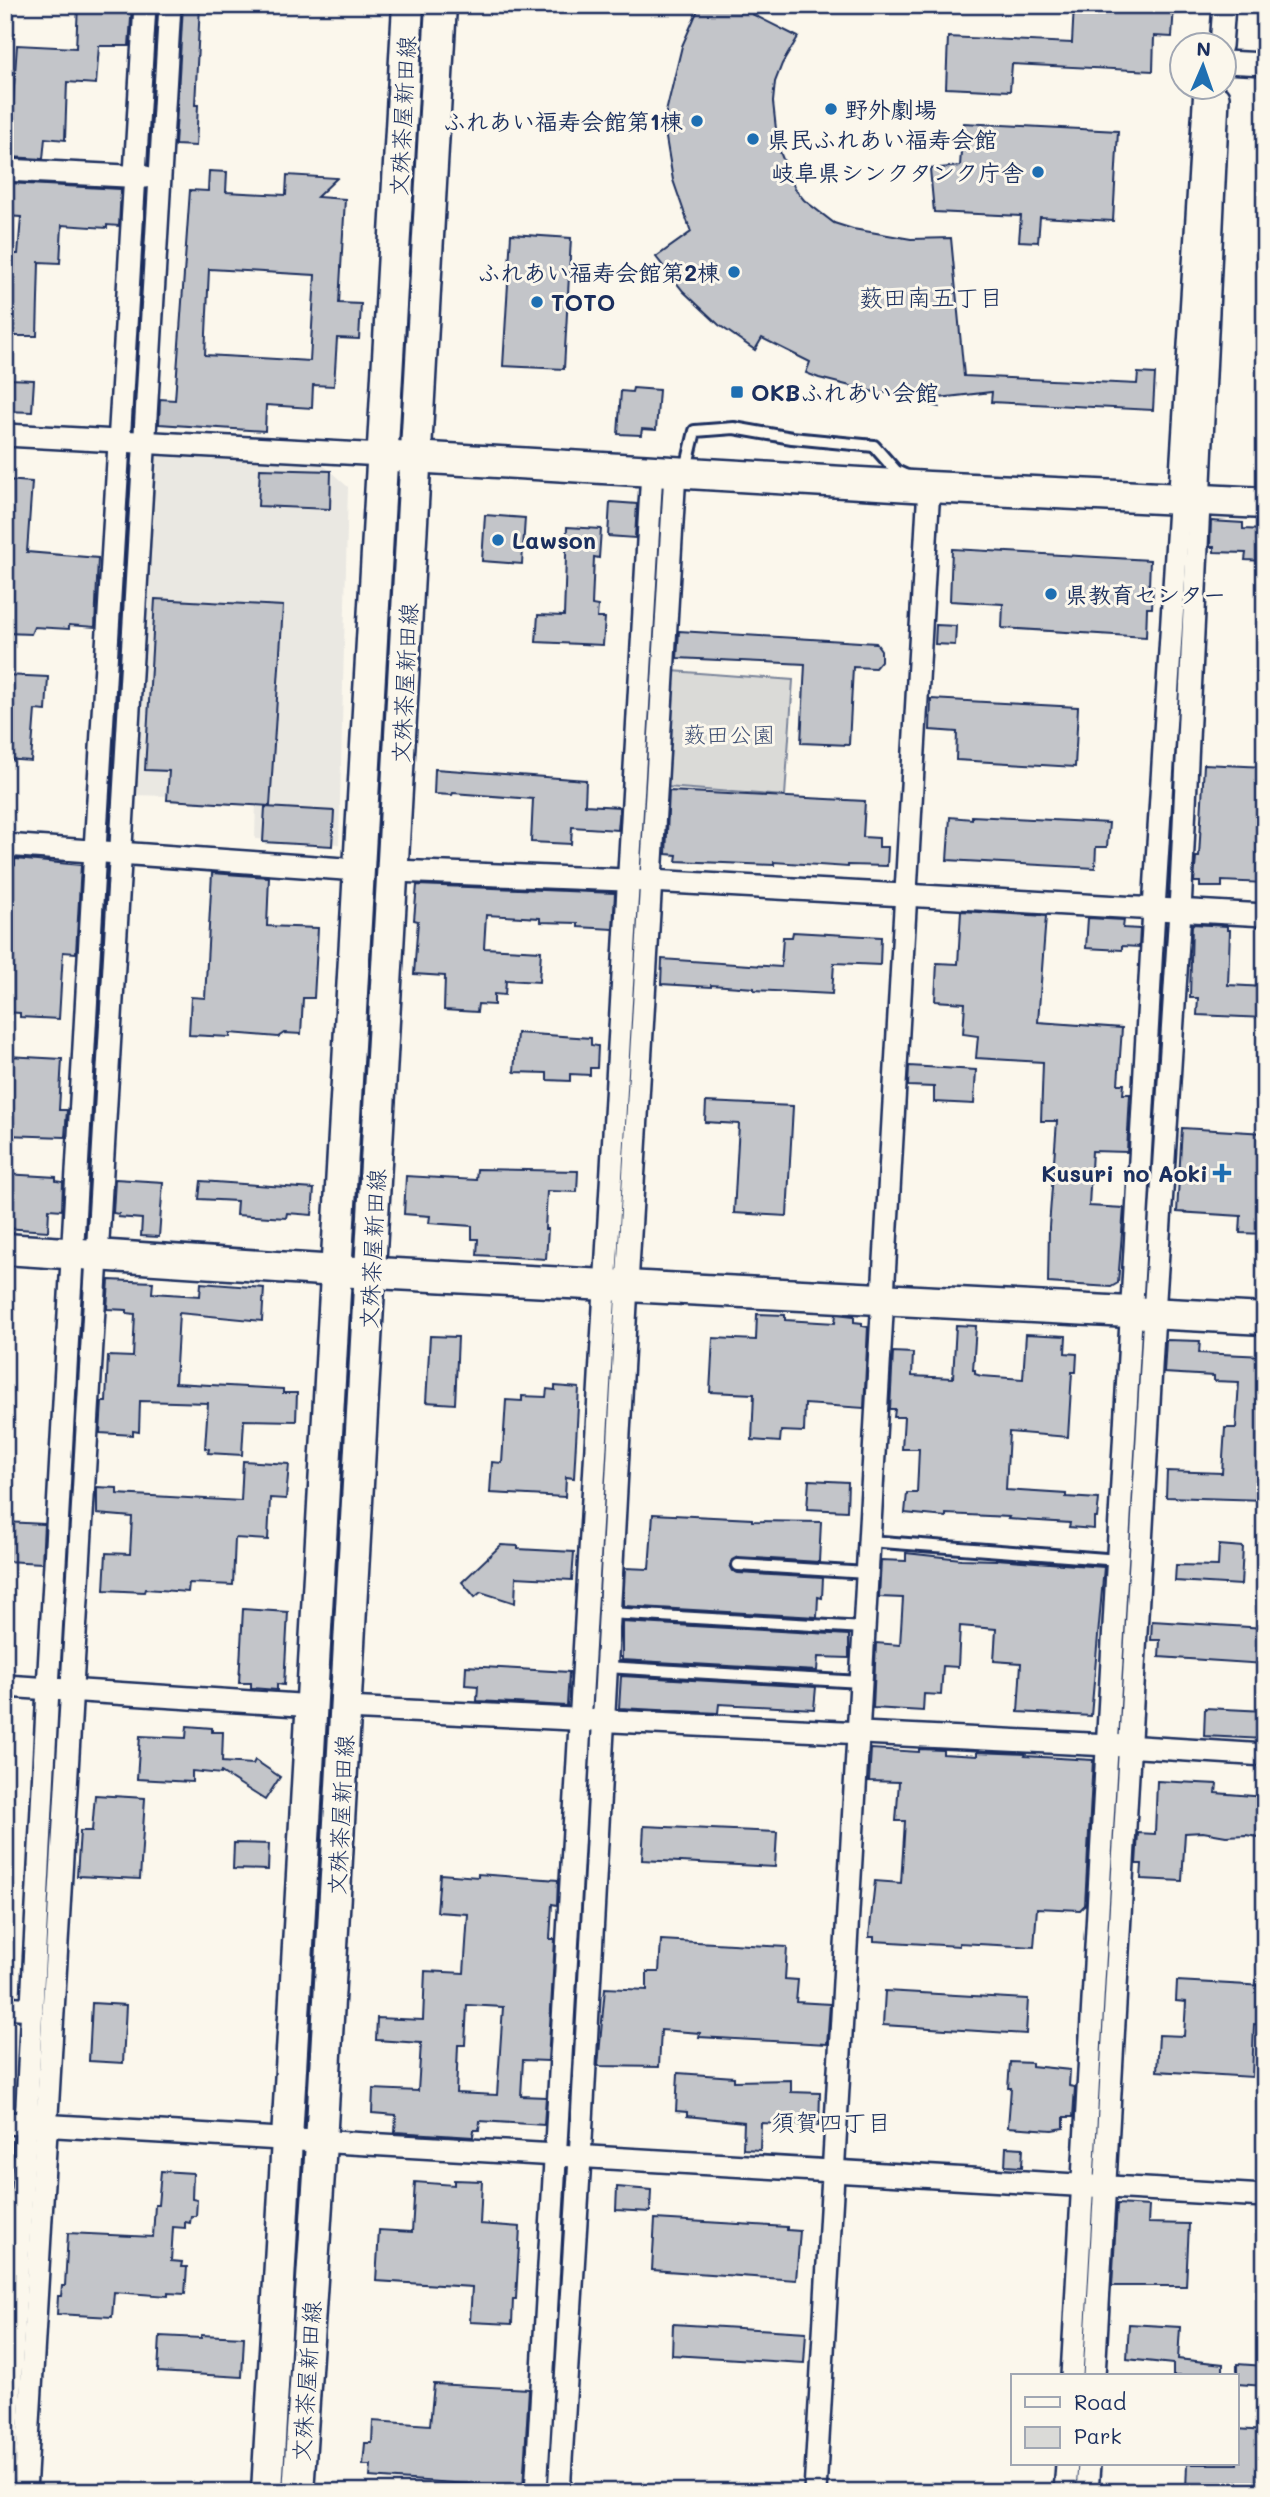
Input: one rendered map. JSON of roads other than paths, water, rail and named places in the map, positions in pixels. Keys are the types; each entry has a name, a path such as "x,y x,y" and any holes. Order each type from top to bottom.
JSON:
{"main road":[{"name":"文殊茶屋新田線","path":"267,2492 314,1706 358,870 408,5"},
{"name":"文殊茶屋新田線","path":"298,2492 346,1709 441,5"},
{"path":"383,456 1265,503"},
{"path":"5,1250 337,1271 1265,1319"}],"street":[{"path":"25,2492 73,1690 94,850 145,5"},
{"path":"5,2476 16,2124 32,2009 48,1688 122,852 170,5"},
{"path":"1208,32 1209,5"},
{"path":"1222,32 1224,5"},
{"path":"1238,63 1265,64"},
{"path":"1072,2374 1083,2185 1119,1746 1119,1560 1180,911 1189,498 1204,102"},
{"path":"1094,2374 1106,2187 1119,1746 1143,1313 1154,909 1189,498 1218,102"},
{"path":"5,170 160,178"},
{"path":"5,435 383,456"},
{"path":"559,2492 609,1613 615,1284 630,880 671,472"},
{"path":"536,2492 581,1720 615,1284 652,881 671,472"},
{"path":"815,2492 929,486"},
{"path":"5,845 358,870"},
{"path":"394,871 652,881 1265,915"},
{"path":"5,1686 314,1706"},
{"path":"346,1709 1265,1755"},
{"path":"5,2007 32,2009"},
{"path":"16,2124 1265,2196"},
{"path":"1065,2492 1067,2466"},
{"path":"1087,2492 1089,2466"}],"lane":[{"path":"671,472 695,431 734,428 792,438 874,446 897,471 929,486"},
{"path":"869,1541 1119,1560"},
{"path":"738,1566 867,1573"},
{"path":"609,1613 864,1628"},
{"path":"606,1667 861,1682"}],"waterway":[{"path":"146,168 151,83"},
{"path":"131,427 145,187"},
{"path":"109,842 131,453"},
{"path":"641,860 654,625"},
{"path":"1166,892 1174,763"},
{"path":"88,1229 109,860"},
{"path":"623,1172 638,900"},
{"path":"1144,1291 1164,928"},
{"path":"61,1679 85,1276"},
{"path":"1126,1617 1141,1335"},
{"path":"593,1700 610,1400"},
{"path":"41,2034 60,1699"},
{"path":"568,2132 591,1736"},
{"path":"548,2492 566,2173"},
{"path":"1083,2374 1093,2207"},
{"path":"1076,2492 1078,2466"}],"place":[{"name":"野外劇場","path":"831,109"},
{"name":"ふれあい福寿会館第1棟","path":"697,121"},
{"name":"県民ふれあい福寿会館","path":"753,139"},
{"name":"岐阜県シンクタンク庁舎","path":"1038,172"},
{"name":"ふれあい福寿会館第2棟","path":"734,272"},
{"name":"TOTO","path":"537,302"},
{"name":"OKBふれあい会館","path":"737,392"},
{"name":"Lawson","path":"498,540"},
{"name":"県教育センター","path":"1051,594"},
{"name":"Kusuri no Aoki","path":"1222,1173"}],"district":[{"name":"薮田南五丁目","path":"931,296"},
{"name":"須賀四丁目","path":"831,2121"}],"park label":[{"name":"薮田公園","path":"729,734"}]}
